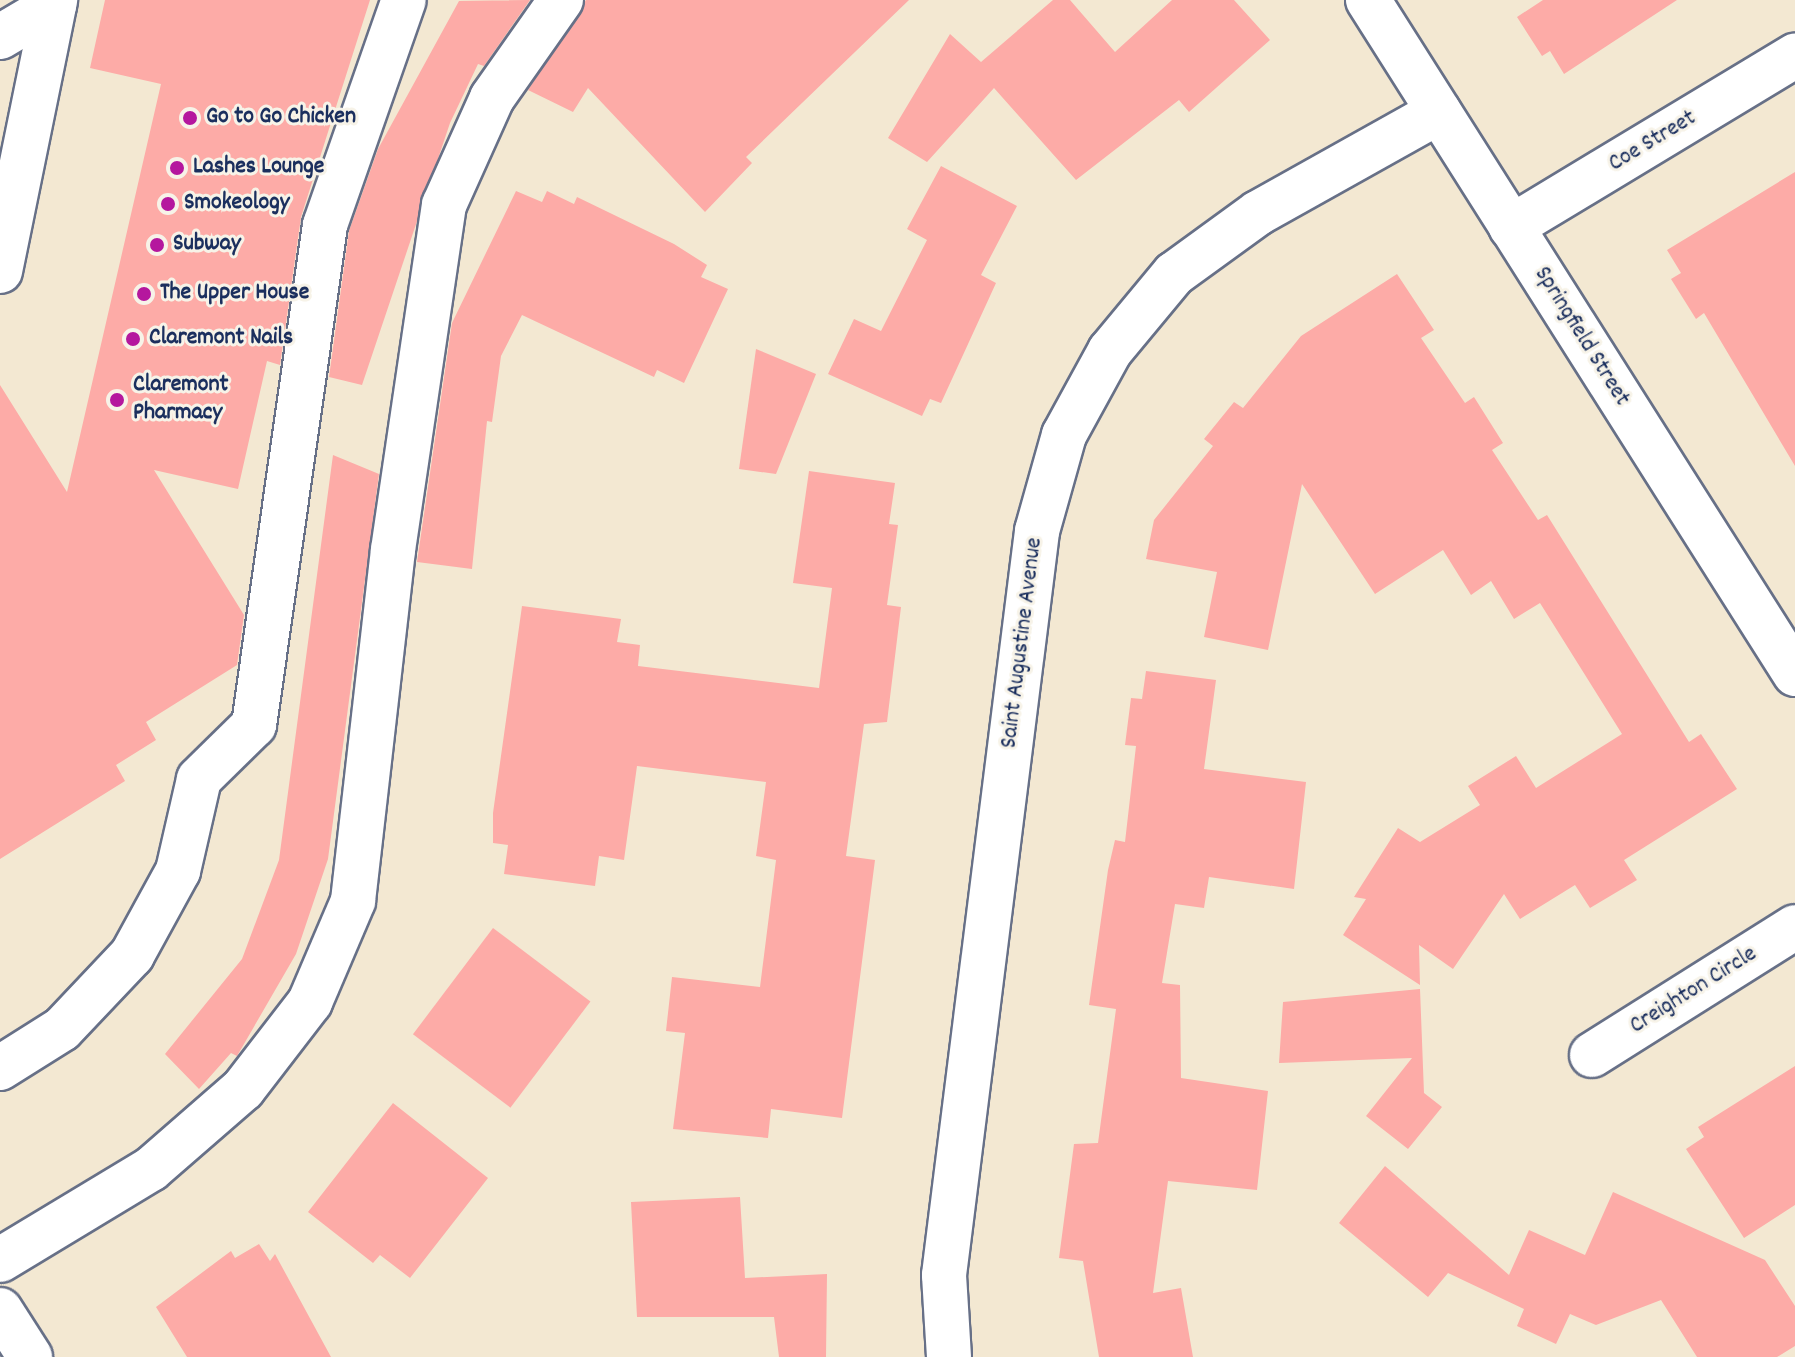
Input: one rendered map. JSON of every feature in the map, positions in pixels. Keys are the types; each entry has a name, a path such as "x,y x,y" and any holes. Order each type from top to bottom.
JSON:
{"street":[{"path":"5,1055 62,1029 132,955 178,871 199,779 254,725 325,225 404,0"},
{"path":"0,1260 151,1169 243,1089 310,1002 353,901 393,550 444,205 492,98 561,0"},
{"name":"Springfield Street","path":"1368,0 1795,674"},
{"path":"0,37 55,3"},
{"path":"0,271 55,3"},
{"name":"Coe Street","path":"1511,227 1795,56"},
{"name":"Saint Augustine Avenue","path":"949,1357 947,1243 1037,531 1064,435 1110,351 1174,274 1258,213 1439,112"},
{"name":"Creighton Circle","path":"1592,1055 1795,927"},
{"path":"0,1310 30,1357"}],"building":[{"path":"105,0 370,0 301,217 280,365 267,361 238,489 154,470 244,615 237,665 146,722 156,740 116,765 125,781 0,859 0,385 67,492 161,84 90,68"},
{"path":"530,0 484,66 478,64 450,123 362,385 329,377 349,231 378,149 459,1"},
{"path":"586,0 909,0 746,157 752,163 705,212 588,88 573,112 528,90"},
{"path":"1053,0 1070,0 1115,52 1172,0 1234,0 1270,40 1189,112 1179,100 1076,180 994,88 927,162 888,138 950,34 981,62"},
{"path":"1543,0 1677,0 1564,74 1550,51 1542,56 1517,17"},
{"path":"941,166 1017,206 981,275 996,283 941,403 930,399 922,416 828,374 854,319 881,331 927,240 907,229"},
{"path":"1795,172 1795,466 1704,313 1696,319 1671,279 1681,273 1667,250"},
{"path":"516,191 542,202 547,191 574,204 577,197 674,244 707,265 701,277 728,289 684,383 657,370 654,377 522,315 501,356 492,422 487,421 472,569 417,562 452,323"},
{"path":"1397,274 1434,330 1421,338 1465,403 1474,397 1503,443 1492,450 1538,520 1547,515 1689,742 1701,734 1737,789 1624,860 1637,880 1590,908 1575,885 1520,919 1504,894 1453,969 1419,945 1420,985 1343,935 1366,899 1354,897 1398,828 1420,842 1480,805 1468,786 1516,756 1536,788 1622,734 1540,603 1514,619 1491,581 1471,595 1443,550 1375,594 1302,484 1268,650 1204,637 1217,572 1146,559 1154,520 1213,446 1204,439 1234,402 1243,408 1301,336"},
{"path":"756,349 816,374 776,474 739,469"},
{"path":"333,455 379,474 328,859 296,954 237,1056 231,1053 199,1089 165,1054 242,959 279,860"},
{"path":"809,471 895,483 889,524 898,525 887,605 901,607 887,722 864,724 846,856 875,860 842,1118 771,1109 768,1138 673,1129 685,1033 666,1031 672,977 760,987 776,860 756,856 766,782 637,766 624,860 599,856 595,886 504,874 508,845 493,843 493,813 522,606 621,619 617,642 640,645 638,666 819,688 832,588 793,583"},
{"path":"1146,671 1216,680 1204,769 1306,782 1294,889 1209,877 1204,908 1175,904 1162,983 1180,985 1181,1078 1268,1091 1257,1190 1168,1181 1153,1293 1181,1288 1193,1357 1099,1357 1083,1261 1059,1258 1074,1144 1098,1143 1116,1009 1089,1005 1108,870 1115,840 1125,842 1136,746 1125,745 1131,698 1142,699"},
{"path":"493,928 590,1001 510,1108 413,1034"},
{"path":"1420,989 1424,1093 1442,1107 1408,1149 1366,1116 1412,1058 1279,1063 1283,1002"},
{"path":"1795,1066 1795,1205 1744,1238 1686,1149 1704,1137 1698,1127"},
{"path":"393,1103 488,1178 410,1278 380,1255 373,1263 308,1212"},
{"path":"1385,1166 1509,1275 1529,1230 1585,1255 1613,1192 1765,1260 1795,1306 1795,1346 1777,1357 1697,1357 1661,1300 1596,1325 1570,1314 1556,1344 1517,1326 1524,1309 1448,1273 1428,1297 1339,1223"},
{"path":"740,1197 745,1278 827,1274 826,1357 779,1357 774,1317 637,1317 631,1202"},
{"path":"259,1244 270,1261 275,1254 331,1357 187,1357 156,1307 231,1251 235,1258"}],"place":[{"name":"Go to Go Chicken","path":"190,118"},
{"name":"Lashes Lounge","path":"177,168"},
{"name":"Smokeology","path":"168,204"},
{"name":"Subway","path":"157,245"},
{"name":"The Upper House","path":"144,294"},
{"name":"Claremont Nails","path":"133,339"},
{"name":"Claremont Pharmacy","path":"117,400"}]}
